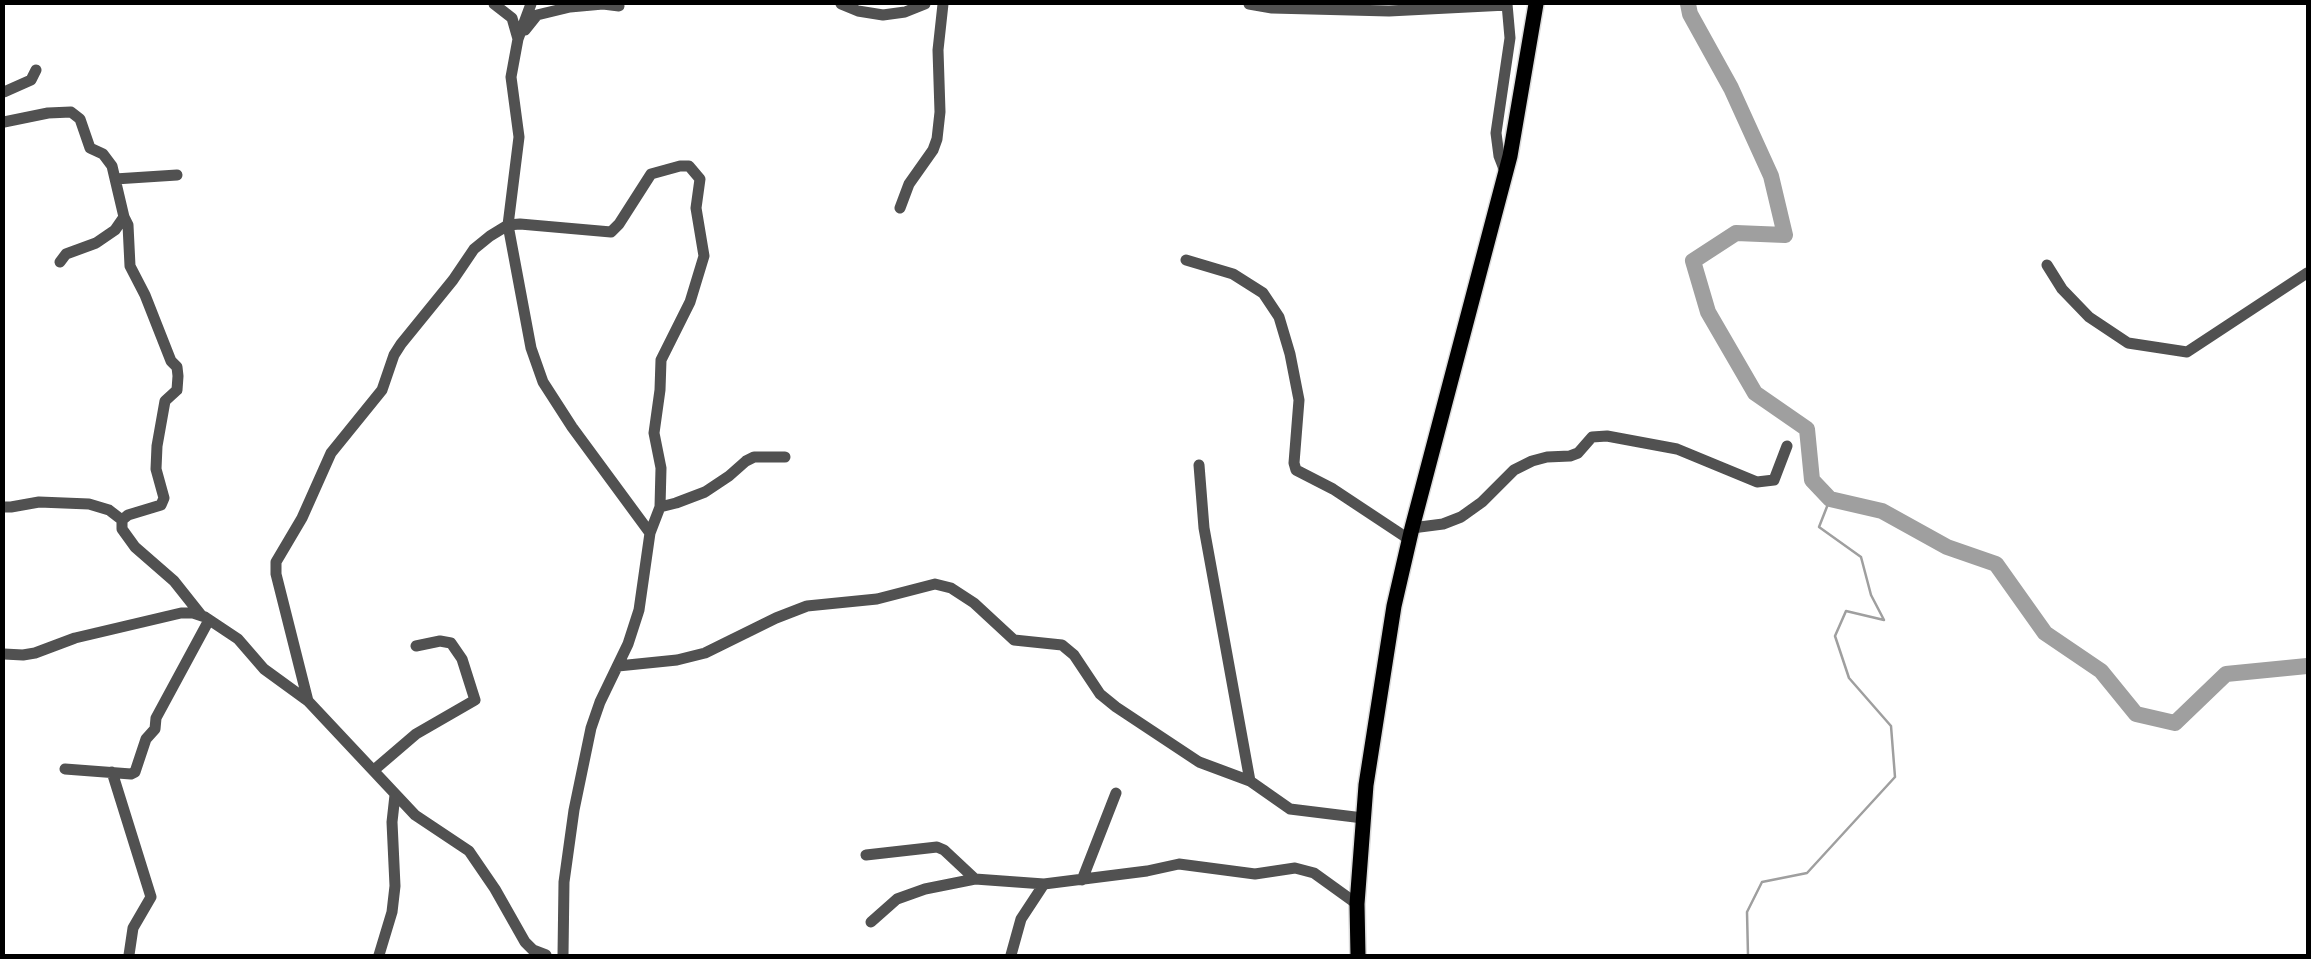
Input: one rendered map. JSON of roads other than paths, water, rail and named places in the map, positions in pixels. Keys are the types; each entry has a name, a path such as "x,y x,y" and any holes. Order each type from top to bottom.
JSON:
{"highway":[{"path":"1358,955 1357,904 1366,785 1394,606 1411,534 1506,174 1524,83 1536,4"}],"street":[{"path":"494,4 512,18 518,39"},
{"path":"531,4 518,39 511,78 519,137 508,226 531,348 543,382 572,427 650,533"},
{"path":"518,39 537,15 570,7 603,4 619,6"},
{"path":"841,4 858,11 883,15 905,12 925,4"},
{"path":"900,208 909,184 933,150 937,139 940,112 938,50 943,4"},
{"path":"1249,4 1272,8 1389,11 1507,4 1510,38 1496,133 1499,156 1506,174"},
{"path":"4,92 31,80 36,70"},
{"path":"4,122 48,113 71,112 77,115 90,148 103,154 109,160 128,226 130,266 145,295 171,362 177,367 177,390 165,401 157,446 156,469 164,498 161,505 128,516 122,520"},
{"path":"308,701 276,574 276,562 302,518 331,452 382,390 394,355 401,344 453,280 474,250 490,236 508,226 520,224 611,232 619,224 651,174 680,166 690,166 700,179 696,208 704,256 690,302 661,360 660,390 654,433 661,468 660,507 650,533 639,610 628,644 600,702 590,728 574,810 564,882 563,955"},
{"path":"115,179 176,175"},
{"path":"60,262 66,254 96,243 115,230 124,217"},
{"path":"1186,260 1233,274 1263,293 1279,316 1290,354 1299,400 1294,463 1296,470 1411,534 1461,517 1482,502 1514,470 1547,457 1570,456 1578,453 1592,437 1607,436 1677,449 1757,482 1774,480 1787,446"},
{"path":"2048,265 2062,289 2089,317 2128,343 2187,352 2307,274"},
{"path":"660,507 705,492 754,457 786,457"},
{"path":"1199,465 1204,528 1250,781"},
{"path":"4,507 48,502 89,504 109,510 122,520"},
{"path":"122,520 122,529 135,547 174,581 205,618"},
{"path":"618,666 677,660 705,653 776,618 806,606 876,600 935,584 951,588 974,603 1014,640 1062,645 1074,655 1100,694 1116,707 1199,762 1250,781 1290,809 1363,818"},
{"path":"4,654 23,655 75,638 181,613 193,613 205,618 238,639 264,669 308,701 374,770 394,795 415,815 469,851 495,889 525,942 534,950 546,955"},
{"path":"65,769 131,774 135,772 146,739 155,729 156,718 205,618"},
{"path":"374,770 416,734 475,700 462,659 451,643 440,641 416,646"},
{"path":"112,772 151,897 133,928 129,955"},
{"path":"1082,880 1116,793"},
{"path":"379,955 392,912 395,886 392,822 394,795"},
{"path":"866,855 937,847 944,850 975,879"},
{"path":"871,922 897,899 925,889 975,879 1044,884 1147,871 1179,864 1255,874 1295,868 1314,873 1357,904"},
{"path":"1011,955 1021,919 1044,884"}],"waterway":[{"path":"1688,4 1690,14 1731,88 1771,176 1785,235 1736,233 1693,261 1708,312 1755,393 1807,429 1812,480 1830,499 1882,511 1947,547 1996,564 2045,633 2101,671 2136,714 2175,723 2226,674 2307,666"},
{"path":"1748,955 1747,912 1762,882 1807,873 1895,777 1891,726 1849,678 1835,636 1846,611 1884,620 1871,595 1861,557 1819,527 1830,499"}]}
